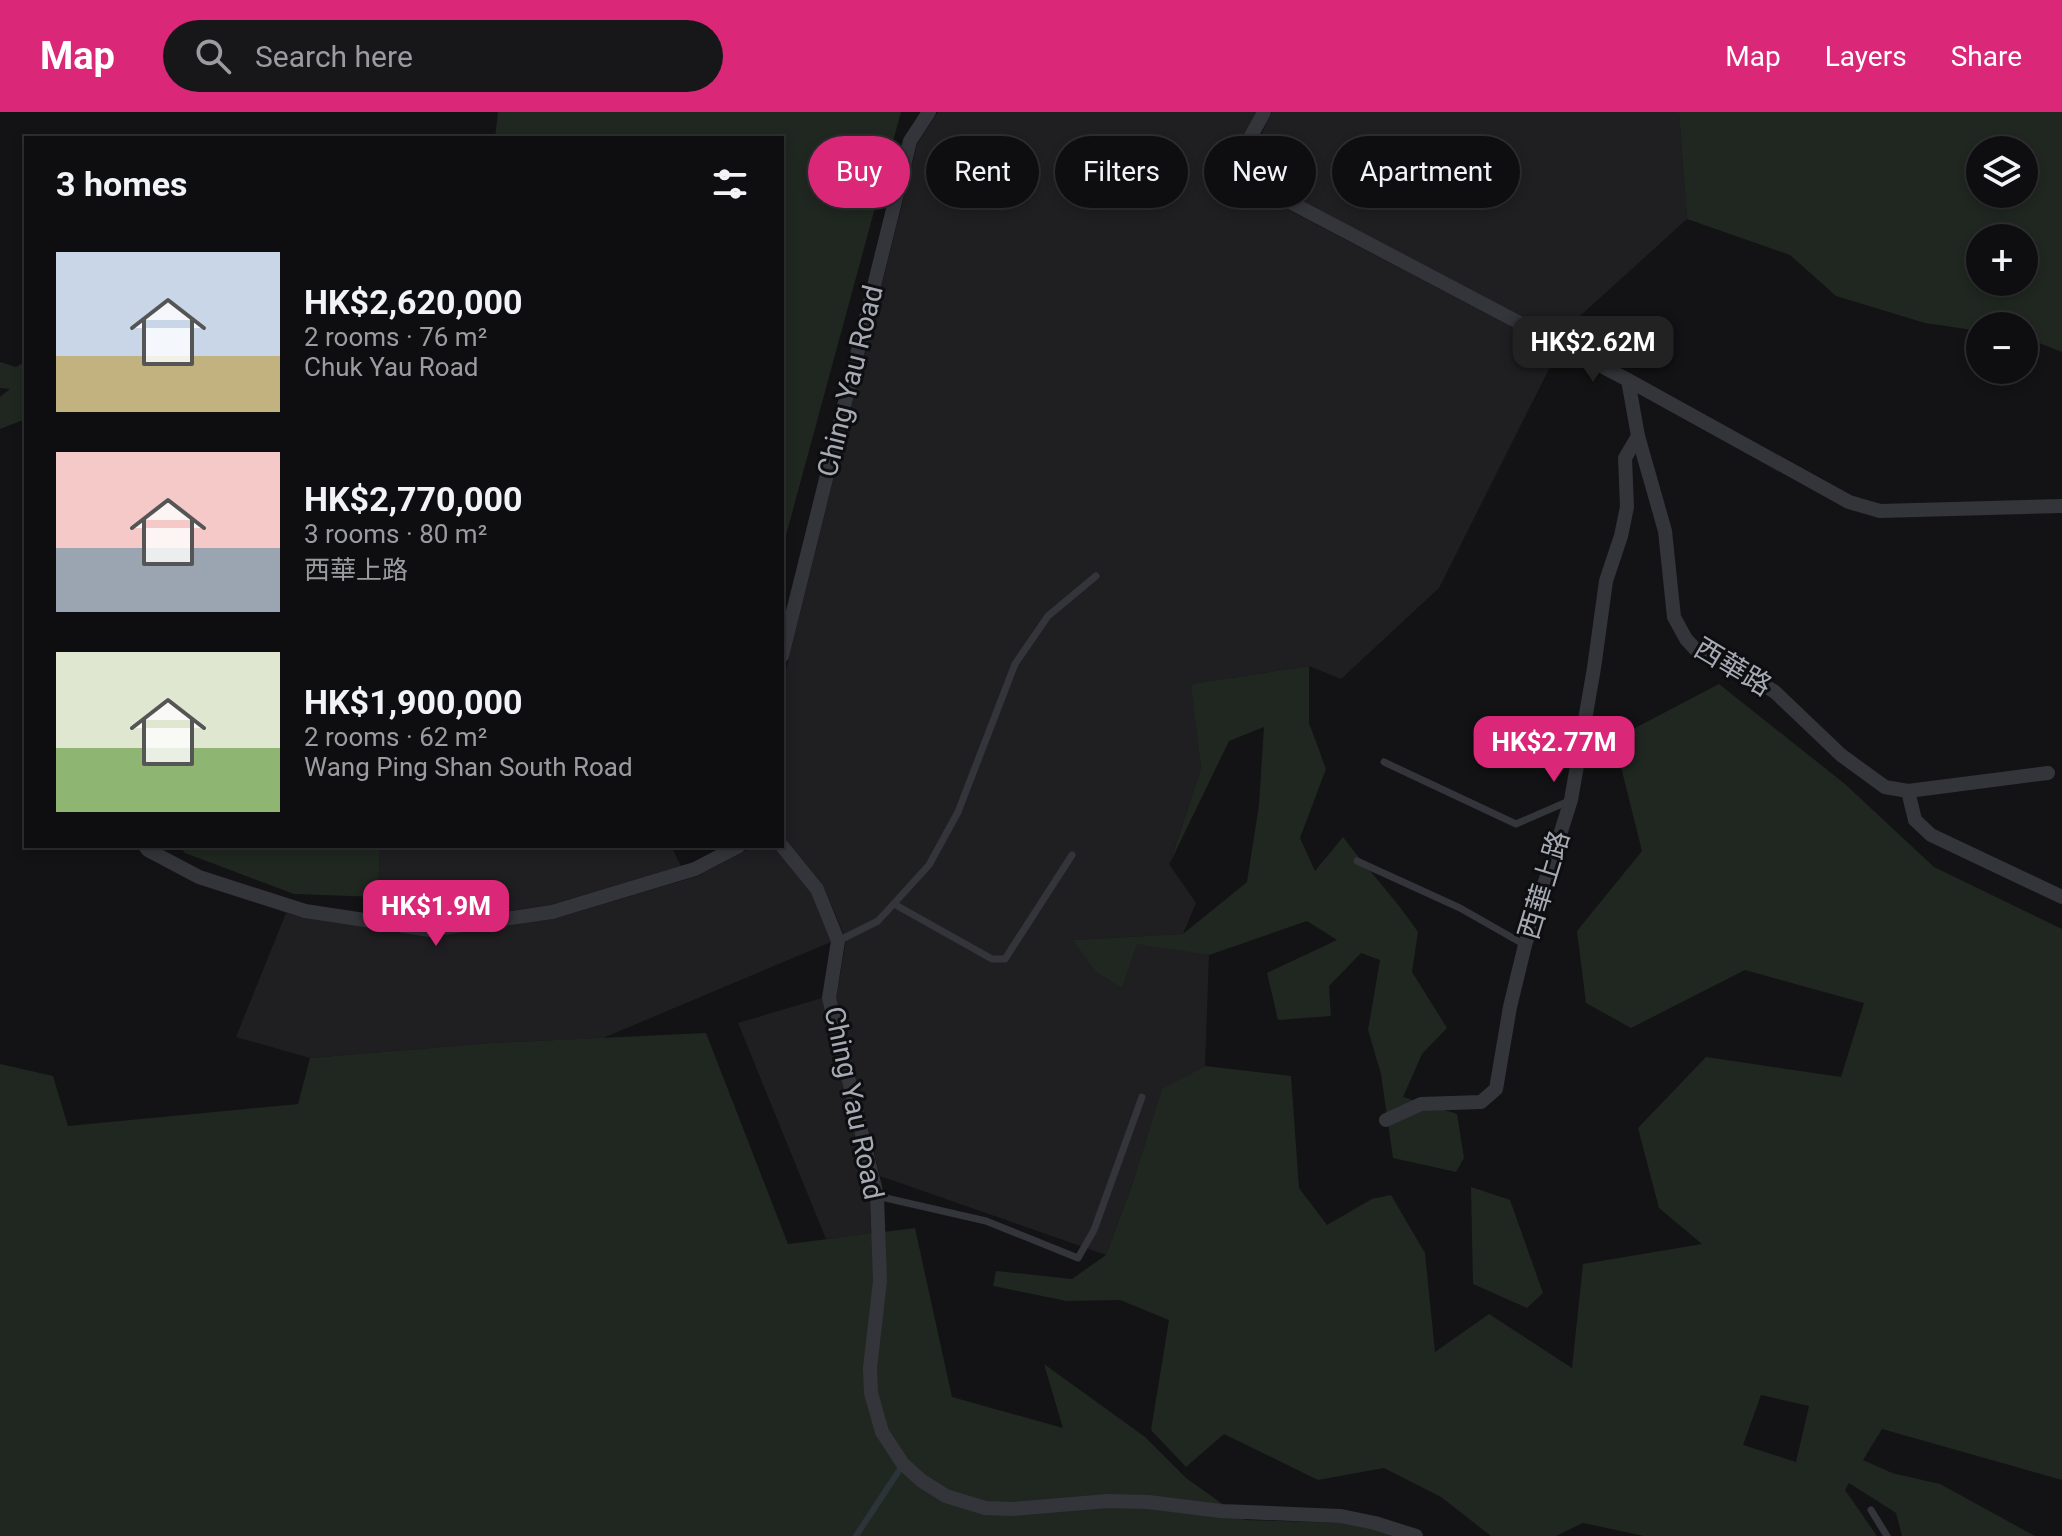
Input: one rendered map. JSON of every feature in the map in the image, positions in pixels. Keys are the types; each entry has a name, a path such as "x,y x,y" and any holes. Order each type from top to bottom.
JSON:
{"street":[{"name":"Ching Yau Road","path":"784,648 910,141 929,112"},
{"path":"1264,112 1240,161 1241,171 1248,180 1628,380 1849,502 1880,511 2062,506"},
{"name":"西華上路","path":"1386,1120 1421,1104 1481,1102 1496,1089 1510,1007 1525,945 1571,800 1606,581 1627,507 1625,458 1638,436 1628,380"},
{"name":"西華路","path":"1638,436 1665,531 1674,617 1697,651 1726,661 1775,692 1841,755 1885,787 1908,791 2048,773"},
{"path":"1908,791 1915,820 1931,835 2062,897"},
{"path":"146,848 199,877 305,911 430,930 552,912 695,869 735,848"},
{"path":"784,848 817,889 838,941"},
{"name":"Ching Yau Road","path":"838,941 829,998 877,1196 880,1281 870,1368 874,1407 882,1432 895,1454 912,1473 959,1501 985,1508 1012,1509 1091,1501 1148,1502 1221,1511 1341,1516 1416,1536"}],"lane":[{"path":"838,941 878,921 929,865 958,812 1015,664 1048,616 1096,576"},
{"path":"1384,762 1516,824 1571,800"},
{"path":"894,904 992,959 1005,959 1072,855"},
{"path":"1357,861 1460,908 1525,945"},
{"path":"877,1196 986,1221 1078,1258 1094,1230 1142,1097"},
{"path":"1871,1510 1887,1536"}],"shaded area":[{"path":"498,112 901,112 894,136 808,136 808,208 875,208 784,543 784,136 495,136"},
{"path":"938,112 1256,112 1244,136 1204,136 1204,208 1285,208 1558,351 1439,588 1341,679 1309,666 1192,684 1201,768 1169,864 1196,903 1183,934 1074,940 1122,987 1137,943 1209,955 1205,1066 1162,1090 1106,1255 880,1176 836,998 846,940 823,885 784,837 784,677 901,208 910,208 910,172 917,144"},
{"path":"1272,112 1679,112 1687,219 1558,336 1316,208 1316,136 1260,136"},
{"path":"1679,112 2062,112 2062,352 2038,343 2038,312 1966,312 1966,329 1925,323 1836,296 1790,255 1687,219"},
{"path":"0,362 16,367 24,362 24,420 0,429 0,397 10,389 0,388"},
{"path":"1309,666 1309,723 1326,769 1300,838 1315,871 1343,837 1418,932 1412,972 1447,1028 1422,1054 1403,1097 1457,1114 1464,1158 1456,1172 1393,1158 1381,1074 1368,1030 1380,960 1361,953 1329,986 1331,1016 1278,1020 1267,973 1337,940 1307,921 1209,955 1137,944 1122,988 1095,971 1073,940 1183,934 1247,882 1259,805 1264,727 1229,741 1169,865 1201,768 1191,684"},
{"path":"1719,684 1845,784 1934,867 2062,929 2062,1480 1882,1429 1863,1460 1892,1473 1940,1484 2035,1536 1902,1536 1896,1513 1849,1483 1845,1490 1877,1536 1644,1536 1583,1523 1556,1536 1491,1536 1441,1497 1384,1468 1318,1480 1224,1434 1186,1467 1151,1430 1169,1320 1120,1300 1067,1301 993,1286 996,1271 1072,1279 1106,1255 1162,1089 1205,1066 1291,1076 1299,1188 1327,1225 1372,1199 1391,1195 1425,1253 1435,1352 1489,1314 1572,1368 1583,1264 1702,1244 1659,1208 1638,1128 1706,1057 1841,1077 1864,1003 1745,970 1631,1028 1586,1003 1577,931 1642,851 1614,739","holes":["1761,1395 1809,1406 1796,1462 1743,1445"]},
{"path":"181,848 380,848 378,897 294,894 185,853"},
{"path":"380,848 672,848 681,866 550,905 430,923 377,915"},
{"path":"750,848 775,848 811,892 831,942 603,1038 492,1043 310,1058 236,1037 286,913 430,937 553,919 698,876"},
{"path":"822,998 870,1197 871,1234 826,1239 738,1023"},
{"path":"706,1033 788,1244 915,1228 952,1397 1063,1428 1044,1364 1145,1437 1186,1478 1245,1520 1381,1524 1401,1536 0,1536 0,1064 53,1076 68,1126 298,1104 310,1058 492,1043"},
{"path":"1471,1187 1510,1200 1543,1293 1527,1308 1473,1284"}],"waterway":[{"path":"856,1536 902,1466"}]}
